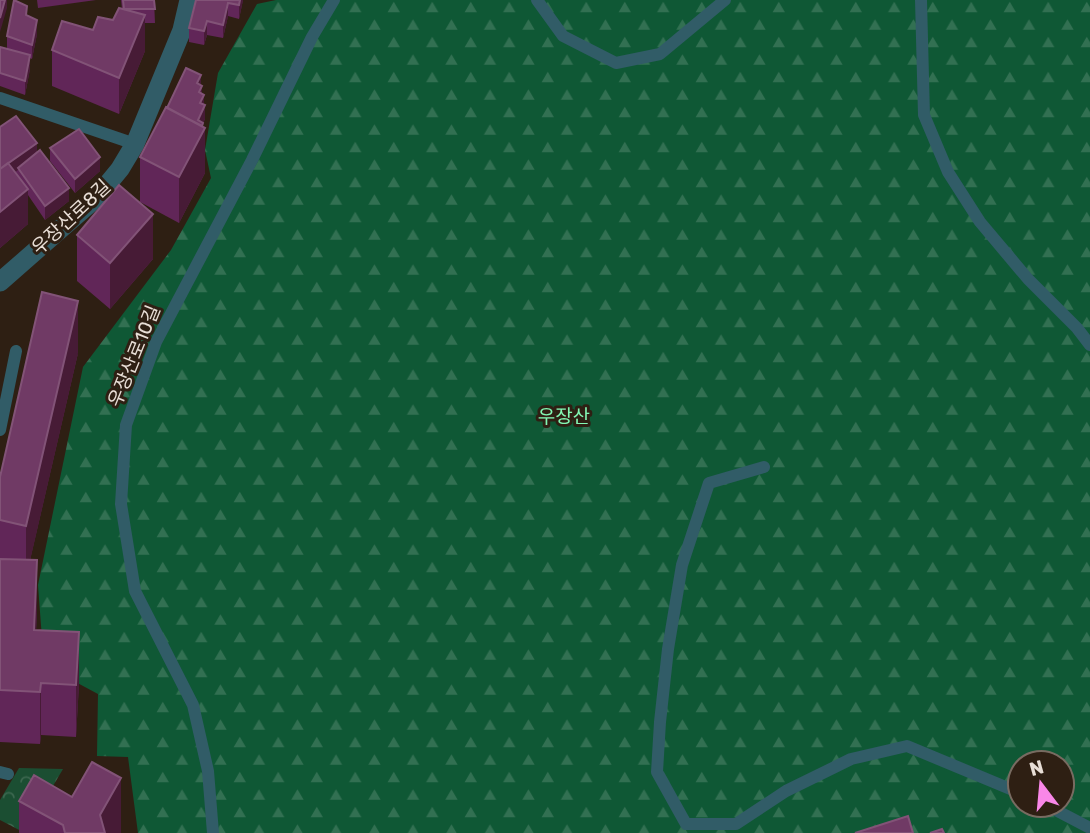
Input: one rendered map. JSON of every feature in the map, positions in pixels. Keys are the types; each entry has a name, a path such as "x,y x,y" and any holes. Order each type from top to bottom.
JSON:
{"street":[{"name":"우장산로8길","path":"0,282 97,197 120,169 135,144 182,30 189,0"}],"lane":[{"name":"우장산로10길","path":"213,833 208,771 193,705 135,591 121,504 127,425 156,342 252,160 312,37 334,0"},
{"path":"537,0 563,36 616,63 660,54 725,0"},
{"path":"921,0 924,115 948,172 980,222 1028,279 1077,328 1090,345"},
{"path":"0,98 135,144"},
{"path":"0,430 16,351"},
{"path":"764,467 709,483 682,565 668,649 657,772 686,824 736,824 786,791 851,759 907,746 1006,787"},
{"path":"1073,819 1090,828"}],"green space":[{"name":"우장산","path":"276,0 1090,0 1090,833 138,833 128,757 97,756 98,694 44,665 38,585 83,367 171,250 211,178 205,150 218,73 257,4"},
{"path":"19,768 63,769 25,833 0,820 0,800"}],"building":[{"path":"0,0 5,0 0,18"},
{"path":"14,0 27,6 26,15 37,20 32,45 7,36"},
{"path":"123,0 154,0 155,9 124,9"},
{"path":"196,0 240,0 239,5 228,3 223,25 207,21 204,31 189,28"},
{"path":"119,8 145,15 119,78 52,50 62,21 93,30 98,17 113,20"},
{"path":"0,47 30,55 25,81 0,73"},
{"path":"186,68 201,75 197,83 202,86 199,92 204,95 200,103 205,105 198,120 203,123 202,126 167,108"},
{"path":"166,107 205,128 179,177 140,157"},
{"path":"16,116 37,143 0,169 0,127"},
{"path":"79,129 100,157 75,179 50,148"},
{"path":"40,150 69,188 45,206 18,168"},
{"path":"8,163 28,189 0,212 0,169"},
{"path":"119,185 153,214 110,263 77,235"},
{"path":"42,292 78,301 26,526 0,520 0,477"},
{"path":"0,559 37,560 34,630 79,632 76,685 41,683 40,692 0,690"},
{"path":"92,762 121,778 100,815 105,833 65,833 63,825 19,801 34,775 72,797"},
{"path":"908,816 913,833 855,833"}]}
